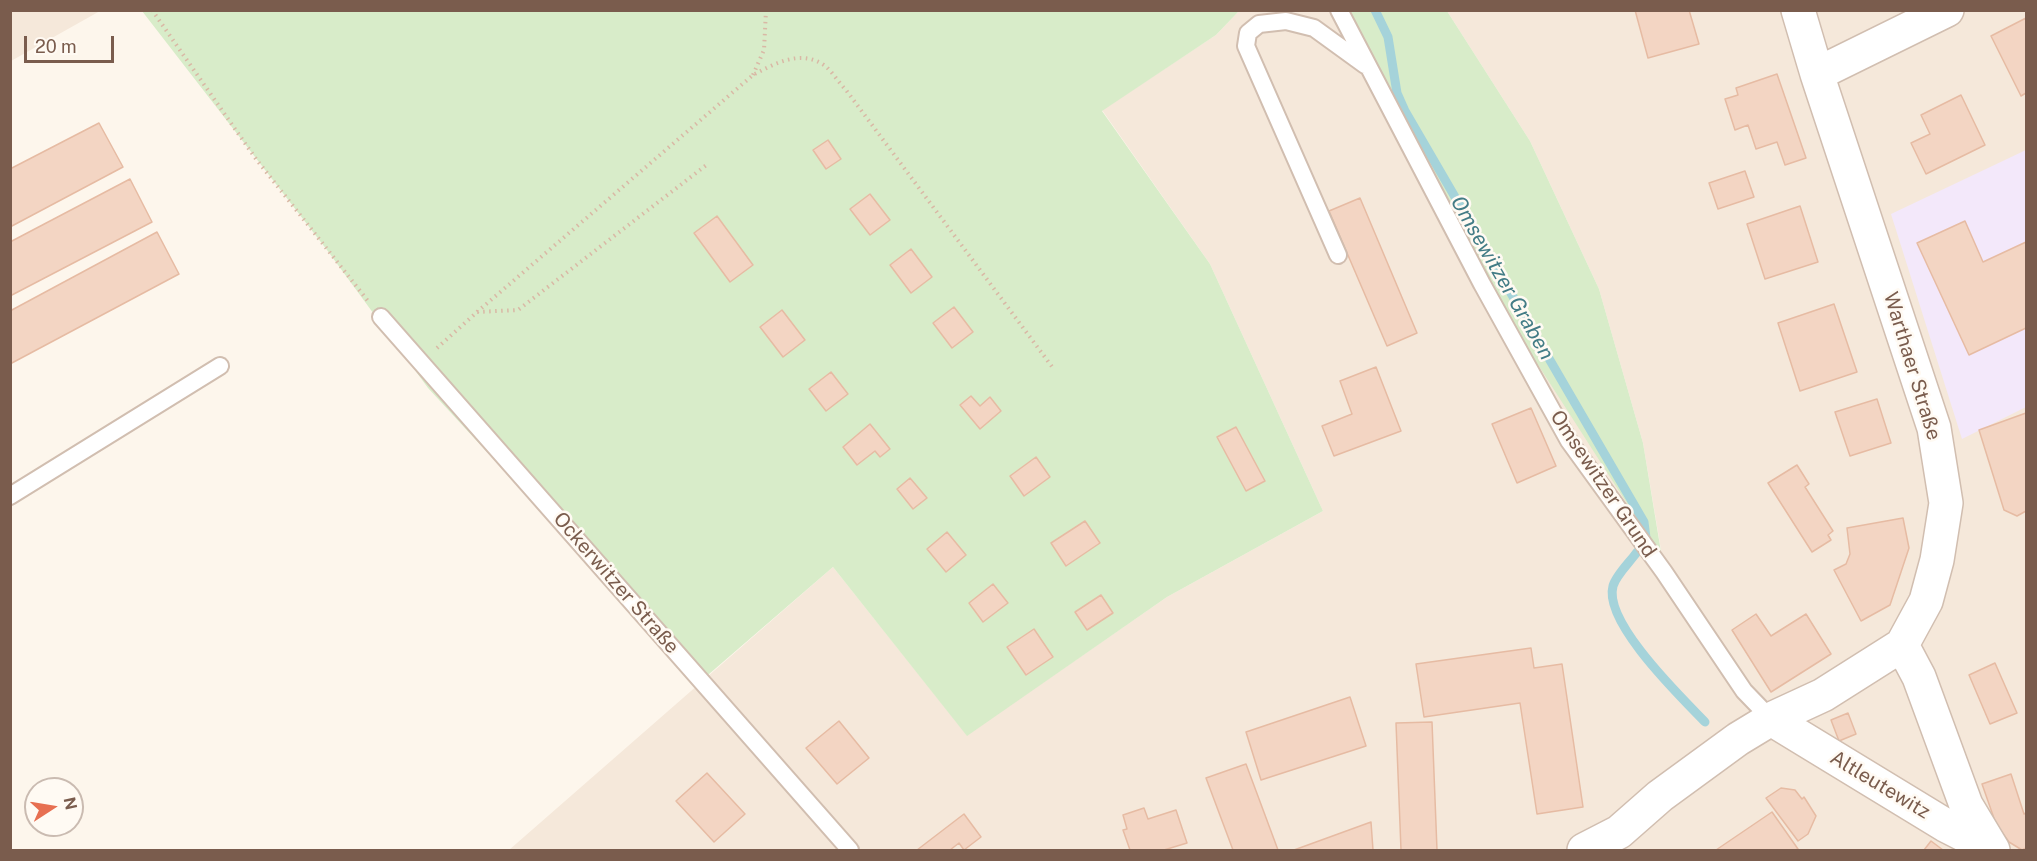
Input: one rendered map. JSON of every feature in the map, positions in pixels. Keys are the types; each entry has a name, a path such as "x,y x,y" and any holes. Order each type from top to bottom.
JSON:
{"street":[{"name":"Warthaer Straße","path":"1798,10 1934,428 1946,503 1938,560 1926,601 1902,645"},
{"path":"1817,74 1947,10"},
{"path":"1584,850 1619,832 1659,796 1738,739 1823,695 1902,645 1919,677 1966,805 1991,849"},
{"name":"Altleutewitz","path":"1771,720 1945,825 1991,849"}],"lane":[{"name":"Omsewitzer Grund","path":"1339,10 1482,284 1569,441 1664,572 1744,691 1771,720"},
{"path":"1338,255 1246,46 1248,33 1259,24 1286,21 1314,28 1368,67"},
{"name":"Ockerwitzer Straße","path":"381,317 849,850"},
{"path":"10,496 220,366"}],"path":[{"path":"152,10 256,159 381,317"},
{"path":"753,75 764,50 766,10"},
{"path":"421,363 477,312 753,75 791,58 808,59 824,65 846,90 1053,368"},
{"path":"477,312 518,310 709,163"}],"shaded area":[{"path":"11,10 100,10 100,11 11,61"},
{"path":"1239,11 1347,11 1662,556 1643,443 1599,289 1530,141 1447,11 2026,11 2026,850 509,850 833,567 967,735 1167,597 1323,511 1210,264 1102,110 1216,35"},
{"path":"2026,150 2026,407 1962,439 1891,214"}],"green space":[{"path":"142,11 1239,11 1216,35 1102,111 1210,264 1323,511 1167,597 967,736 833,567 694,687 510,477 428,388 327,250"},
{"path":"1347,11 1447,11 1530,141 1599,289 1643,443 1662,558 1517,332 1423,159"}],"building":[{"path":"1635,10 1689,10 1699,44 1648,58"},
{"path":"2026,18 2026,93 2021,96 1991,36"},
{"path":"1777,74 1806,158 1785,165 1777,142 1756,149 1748,125 1735,130 1725,99 1738,95 1736,88"},
{"path":"1961,95 1985,145 1926,174 1911,143 1930,134 1921,115"},
{"path":"99,123 123,167 10,227 10,169"},
{"path":"828,140 841,159 826,169 813,150"},
{"path":"1745,171 1754,197 1718,209 1709,183"},
{"path":"130,179 152,222 10,296 10,242"},
{"path":"870,194 890,220 870,235 850,209"},
{"path":"1360,198 1417,333 1387,346 1329,211"},
{"path":"1800,206 1818,262 1765,279 1747,224"},
{"path":"717,216 753,265 730,282 694,233"},
{"path":"1965,221 1983,262 2026,242 2026,328 1969,355 1917,243"},
{"path":"157,232 179,274 10,364 10,311"},
{"path":"911,249 932,277 911,293 890,265"},
{"path":"1834,304 1857,372 1800,391 1778,323"},
{"path":"954,307 973,332 952,348 933,323"},
{"path":"782,310 805,340 783,357 760,327"},
{"path":"1376,367 1401,431 1334,456 1322,426 1352,414 1340,381"},
{"path":"831,372 848,394 826,411 809,389"},
{"path":"971,396 980,406 990,397 1001,411 980,429 960,405"},
{"path":"1877,399 1891,443 1850,456 1835,412"},
{"path":"1531,408 1556,466 1517,483 1492,424"},
{"path":"2026,413 2026,511 2017,516 2004,510 1979,430"},
{"path":"870,424 890,449 880,457 875,451 857,465 843,447"},
{"path":"1236,427 1265,481 1246,491 1217,437"},
{"path":"1036,457 1050,477 1024,496 1010,476"},
{"path":"1797,465 1809,484 1805,487 1833,531 1828,535 1831,540 1812,552 1768,483"},
{"path":"910,478 927,498 913,509 897,489"},
{"path":"1903,518 1909,548 1890,605 1861,621 1834,570 1846,564 1850,554 1847,528"},
{"path":"1085,521 1100,543 1066,566 1051,543"},
{"path":"947,532 966,555 946,572 927,549"},
{"path":"993,584 1008,603 983,622 969,603"},
{"path":"1101,595 1113,613 1087,630 1075,612"},
{"path":"1756,614 1771,636 1806,614 1831,654 1771,692 1732,630"},
{"path":"1034,629 1053,657 1026,675 1007,647"},
{"path":"1531,648 1534,668 1562,664 1583,807 1537,814 1520,703 1424,717 1416,664"},
{"path":"1995,663 2017,713 1990,724 1969,675"},
{"path":"1350,697 1366,746 1261,780 1246,732"},
{"path":"1848,713 1856,734 1839,741 1831,720"},
{"path":"839,721 869,758 837,784 806,748"},
{"path":"1432,722 1437,850 1401,850 1396,723"},
{"path":"1246,764 1278,850 1233,850 1206,778"},
{"path":"707,773 745,814 714,842 676,801"},
{"path":"2011,774 2024,814 2026,813 2026,848 2022,850 2009,842 1996,824 1982,784"},
{"path":"1781,788 1795,790 1802,799 1804,797 1816,816 1808,834 1798,841 1766,798"},
{"path":"1144,808 1148,819 1176,810 1187,843 1164,850 1130,850 1123,830 1127,829 1123,815"},
{"path":"1772,812 1798,849 1716,850"},
{"path":"964,814 981,837 964,850 959,843 950,850 917,850"},
{"path":"1371,822 1373,850 1294,850"},
{"path":"1931,841 1943,850 1924,850"}],"waterway":[{"name":"Omsewitzer Graben","path":"1375,10 1388,37 1397,93 1405,111 1644,522 1646,538"},
{"name":"Omsewitzer Graben","path":"1637,552 1613,586 1613,601 1620,619 1646,658 1705,722"}]}
